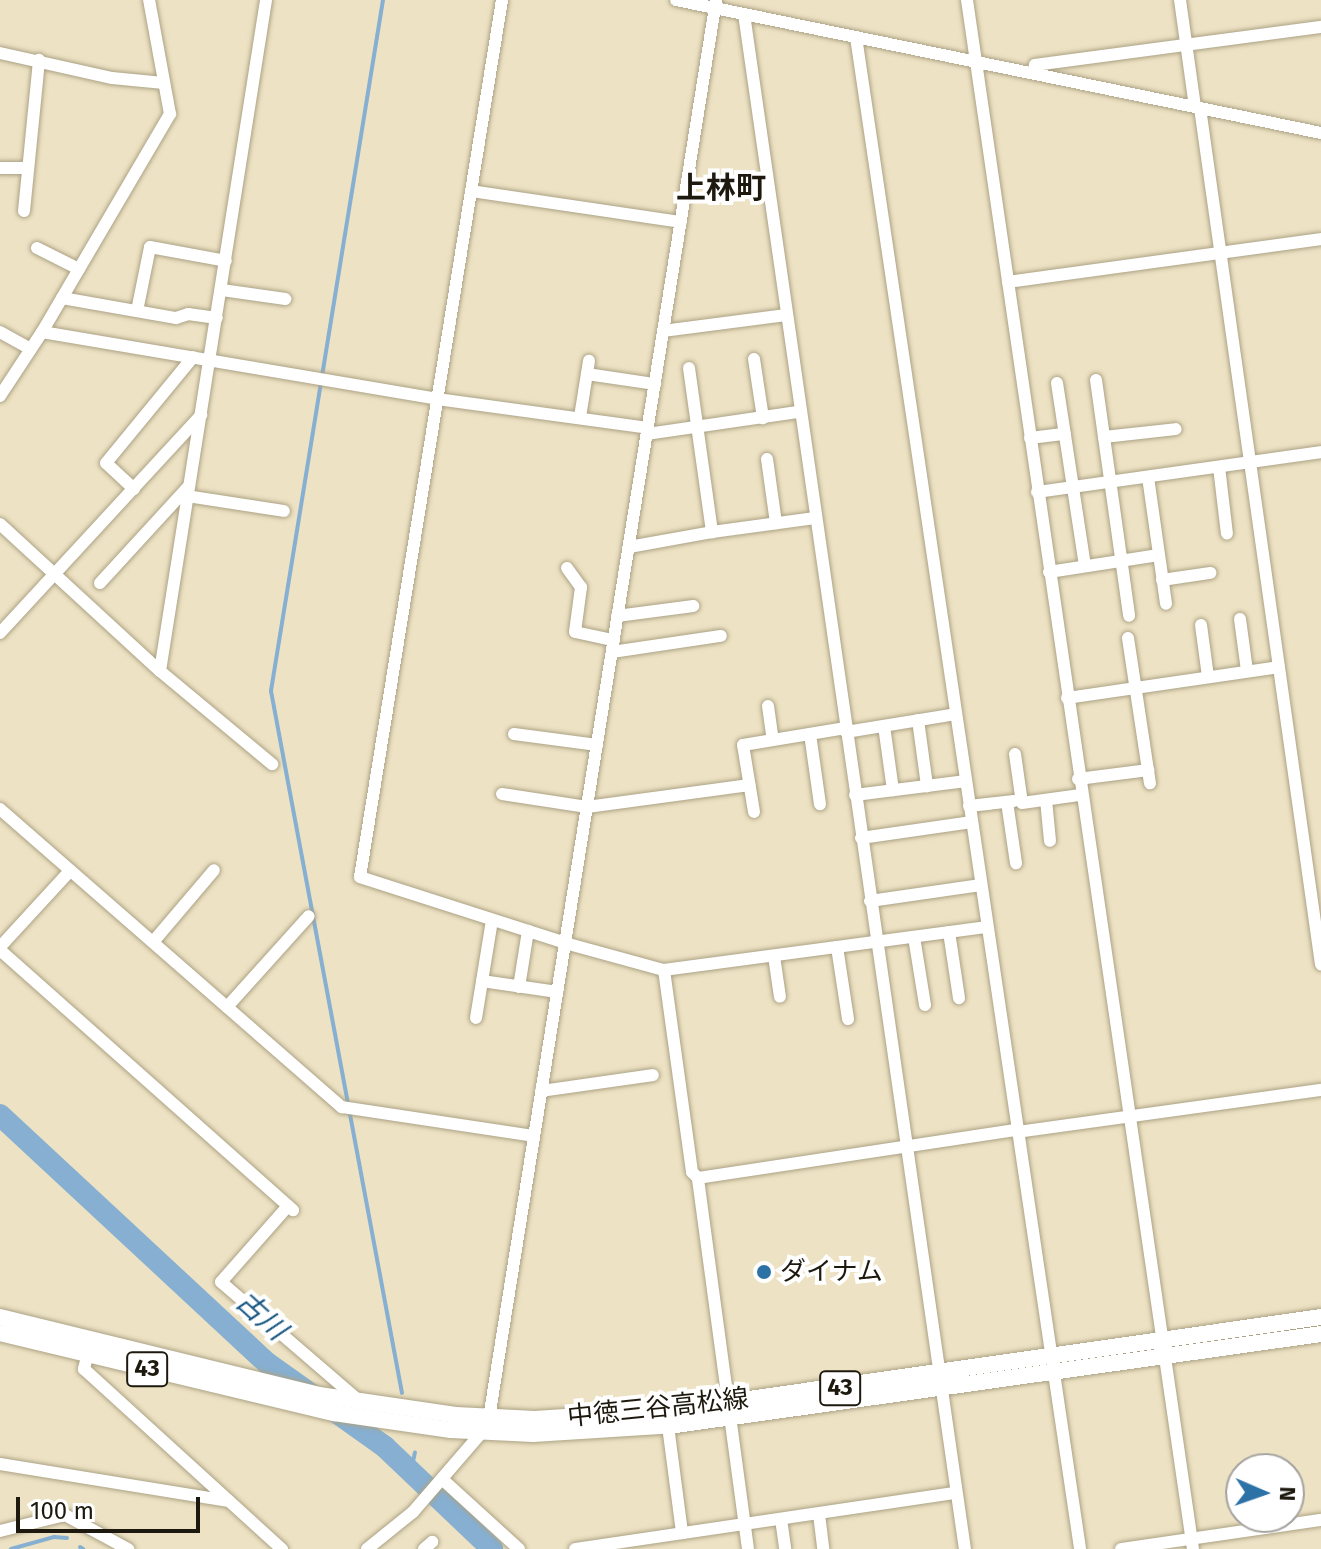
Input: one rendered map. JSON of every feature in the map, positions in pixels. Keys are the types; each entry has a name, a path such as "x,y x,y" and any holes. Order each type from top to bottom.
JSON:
{"main road":[{"name":"中徳三谷高松線","path":"1164,1348 1321,1317"},
{"name":"中徳三谷高松線","path":"1,1321 295,1405 376,1421 485,1425 574,1433 668,1426 730,1410"},
{"name":"中徳三谷高松線","path":"90,1347 485,1425 730,1410 1164,1348 1321,1334"}],"street":[{"path":"0,396 42,332 170,114 149,0"},
{"path":"160,671 266,0"},
{"path":"502,0 360,877 565,943 664,970 987,927"},
{"path":"676,0 716,4 744,14 1321,133"},
{"path":"967,0 1080,795 1192,1544"},
{"path":"1180,0 1220,252 1321,965"},
{"path":"367,1549 413,1512 485,1425 716,4"},
{"path":"744,14 798,412 965,1549"},
{"path":"1033,73 1035,65 1321,27"},
{"path":"856,37 1080,1549"},
{"path":"0,53 112,78 163,78"},
{"path":"24,211 25,168 39,60"},
{"path":"0,168 25,168"},
{"path":"471,191 681,222"},
{"path":"1008,282 1321,239"},
{"path":"137,311 150,247 226,261"},
{"path":"37,248 79,269"},
{"path":"222,290 285,299"},
{"path":"62,298 176,318 188,314 217,318"},
{"path":"663,331 786,315"},
{"path":"0,332 31,349"},
{"path":"42,332 437,399 580,417 647,431 798,412"},
{"path":"134,489 106,463 193,357"},
{"path":"754,359 763,418"},
{"path":"580,417 588,368 655,384"},
{"path":"689,368 712,532"},
{"path":"1096,380 1129,616"},
{"path":"1057,383 1085,566"},
{"path":"0,633 201,415"},
{"path":"1104,437 1176,429"},
{"path":"1030,438 1065,434"},
{"path":"1037,492 1321,452"},
{"path":"767,459 776,523"},
{"path":"1219,467 1227,534"},
{"path":"1148,477 1166,604"},
{"path":"188,491 284,511"},
{"path":"100,583 188,491"},
{"path":"629,547 815,518"},
{"path":"0,524 160,671 272,764"},
{"path":"1049,572 1159,555"},
{"path":"567,568 581,587 575,632 613,646 721,636"},
{"path":"1162,580 1210,573"},
{"path":"617,616 693,606"},
{"path":"1240,619 1247,671"},
{"path":"1201,625 1208,677"},
{"path":"1078,779 1149,777 1128,638"},
{"path":"1067,698 1279,667"},
{"path":"768,706 773,740"},
{"path":"754,812 743,745 956,714"},
{"path":"918,720 927,786"},
{"path":"884,726 893,790"},
{"path":"514,734 536,743 597,745"},
{"path":"810,734 820,804"},
{"path":"1015,754 1021,800"},
{"path":"855,795 966,781"},
{"path":"502,794 587,807 750,785"},
{"path":"969,806 1080,795"},
{"path":"1046,800 1050,841"},
{"path":"1007,802 1016,863"},
{"path":"0,809 227,1007 350,1108 534,1136"},
{"path":"861,838 972,822"},
{"path":"64,866 0,948 291,1208 221,1282 359,1402"},
{"path":"153,942 214,870"},
{"path":"870,901 981,885"},
{"path":"227,1007 309,916"},
{"path":"476,1018 492,920"},
{"path":"519,987 528,931"},
{"path":"949,932 959,998"},
{"path":"914,937 925,1005"},
{"path":"837,947 848,1019"},
{"path":"774,956 780,997"},
{"path":"664,970 692,1172 698,1178 748,1549"},
{"path":"482,981 557,992"},
{"path":"541,1091 653,1075"},
{"path":"698,1178 906,1146 1321,1090"},
{"path":"90,1347 84,1369 282,1549"},
{"path":"668,1426 682,1533"},
{"path":"0,1464 229,1501"},
{"path":"440,1482 519,1549"},
{"path":"575,1549 955,1493"},
{"path":"819,1514 823,1549"},
{"path":"0,1531 65,1515 128,1549"},
{"path":"781,1519 785,1549"},
{"path":"1121,1549 1192,1544 1321,1520"}],"waterway":[{"path":"383,0 271,691 402,1393"},
{"name":"古川","path":"0,1115 267,1363 385,1447 492,1549"},
{"path":"411,1471 415,1452"},
{"path":"11,1549 54,1537 67,1538"}],"place":[{"name":"ダイナム","path":"764,1272"}],"district":[{"name":"上林町","path":"721,188"}]}
